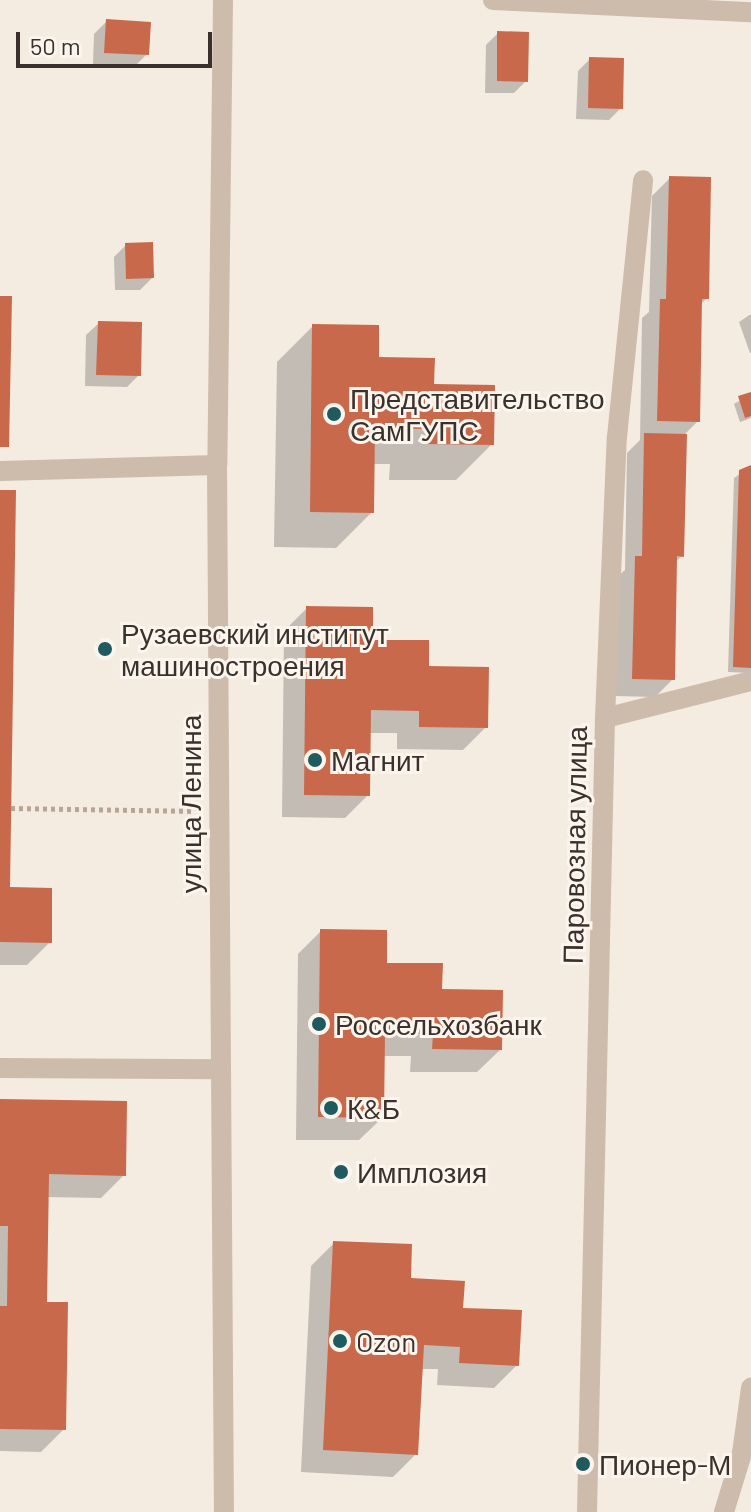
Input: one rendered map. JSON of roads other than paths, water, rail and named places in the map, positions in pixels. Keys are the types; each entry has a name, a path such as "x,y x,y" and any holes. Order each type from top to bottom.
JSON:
{"street":[{"name":"улица Ленина","path":"223,0 217,465 224,1512"},
{"path":"493,0 751,12"},
{"name":"Паровозная улица","path":"587,1512 605,718 617,437 643,180"},
{"path":"0,471 217,465"},
{"path":"605,718 751,681"},
{"path":"0,1068 220,1069"},
{"path":"724,1512 742,1453 751,1388"}],"place":[{"name":"Представительство СамГУПС","path":"334,414"},
{"name":"Рузаевский институт машиностроения","path":"105,649"},
{"name":"Магнит","path":"315,760"},
{"name":"Россельхозбанк","path":"319,1024"},
{"name":"К&Б","path":"331,1108"},
{"name":"Имплозия","path":"341,1172"},
{"name":"Ozon","path":"340,1341"},
{"name":"Пионер-М","path":"583,1464"}]}
